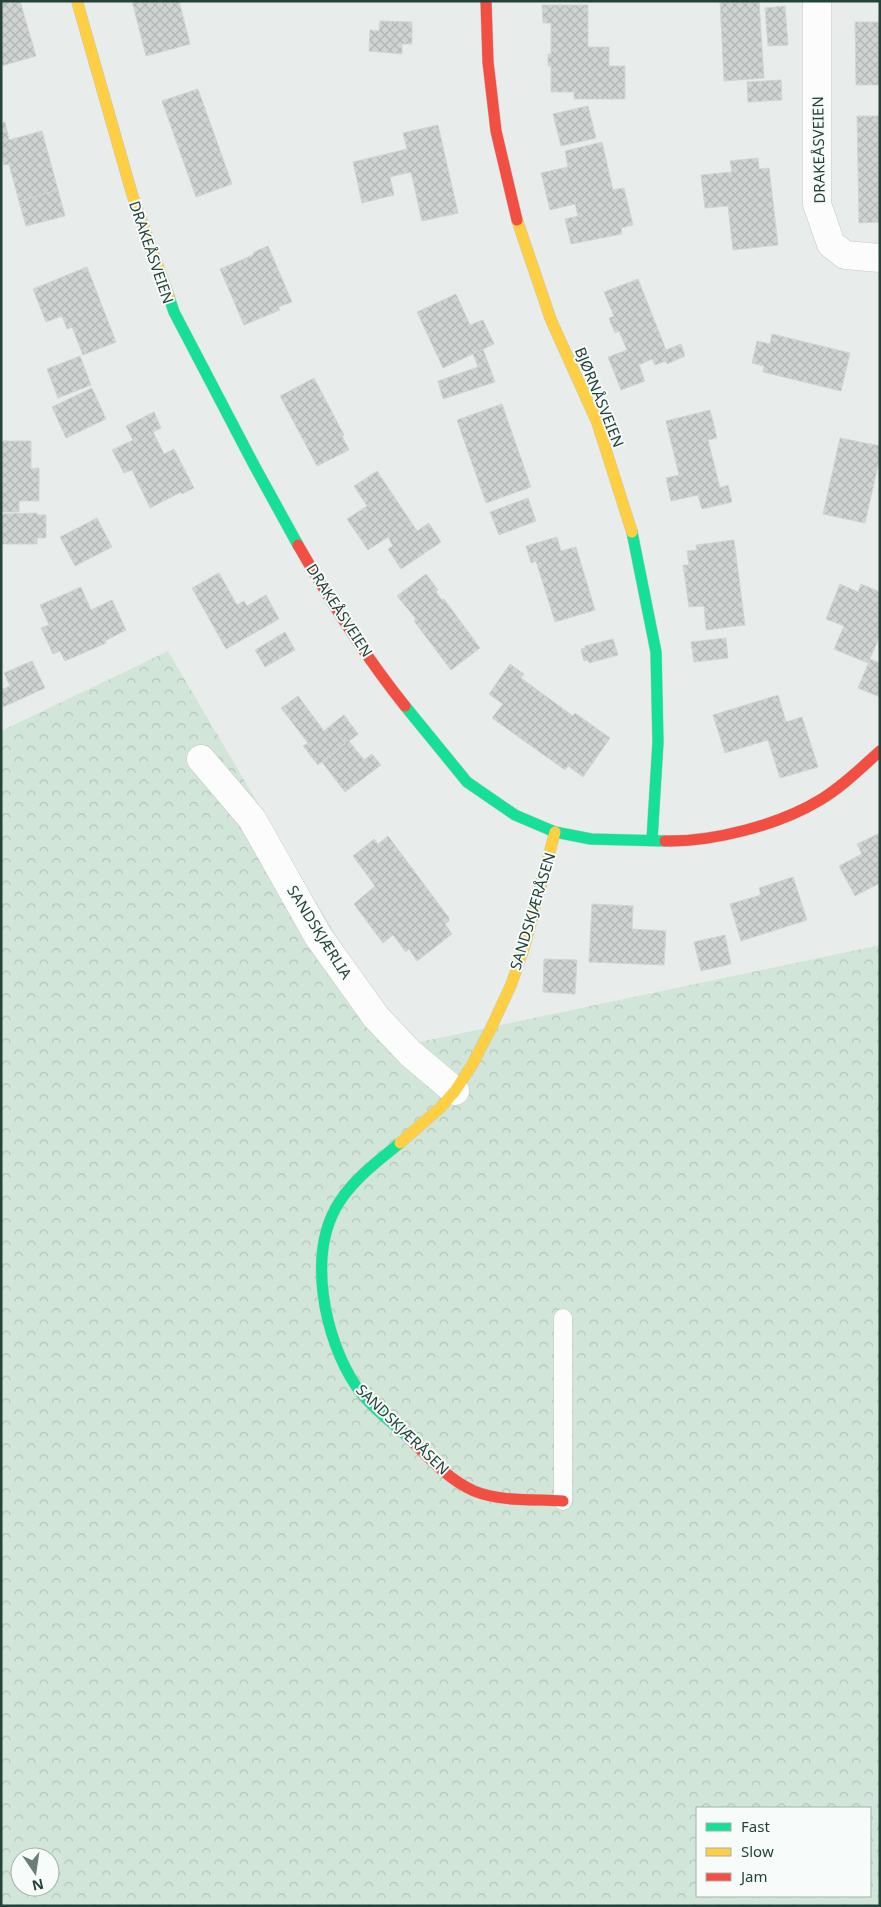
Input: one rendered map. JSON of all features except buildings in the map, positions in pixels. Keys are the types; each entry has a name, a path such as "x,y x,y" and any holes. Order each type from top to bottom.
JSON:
{"street":[{"name":"DRAKEÅSVEIEN","path":"77,1 132,194 174,312 254,465 318,578 388,685 467,782 515,815 555,832 591,839 688,841 733,834 786,816 820,800 862,768 880,751"},
{"name":"BJØRNÅSVEIEN","path":"486,1 488,62 496,131 520,230 551,320 597,422 634,538 656,652 658,742 652,840"},
{"name":"DRAKEÅSVEIEN","path":"817,1 817,204 832,244 845,255 880,258"},
{"name":"SANDSKJÆRLIA","path":"201,759 252,819 318,936 376,1018 410,1053 455,1091"},
{"name":"SANDSKJÆRÅSEN","path":"555,832 523,952 496,1018 478,1055 455,1091 426,1122 372,1165 341,1199 329,1220 323,1240 321,1258 322,1282 337,1350 357,1388 431,1459 474,1491 489,1495 563,1501"}],"lane":[{"name":"SANDSKJÆRÅSEN","path":"563,1318 563,1501"}],"green space":[{"path":"168,651 401,1046 880,945 880,1906 1,1906 1,731"}],"traffic: fast":[{"path":"169,297 174,312 298,545"},
{"path":"632,532 656,652 658,742 652,840"},
{"path":"405,706 467,782 515,815 555,832 591,839 665,841"},
{"path":"400,1143 360,1177 340,1201 330,1222 324,1245 322,1269 323,1295 328,1320 335,1344 345,1366 356,1386 368,1401 410,1439"}],"traffic: slow":[{"path":"77,1 132,194 169,297"},
{"path":"517,220 551,320 597,422 632,532"},
{"path":"400,1143 440,1108 455,1091 472,1065 491,1028 511,985 524,948 555,832"}],"traffic: jam":[{"path":"486,1 488,62 496,131 517,220"},
{"path":"298,545 348,628 405,706"},
{"path":"665,841 704,839 745,830 785,817 804,809 828,795 880,751"},
{"path":"410,1439 448,1475 474,1491 495,1497 563,1501"}]}
